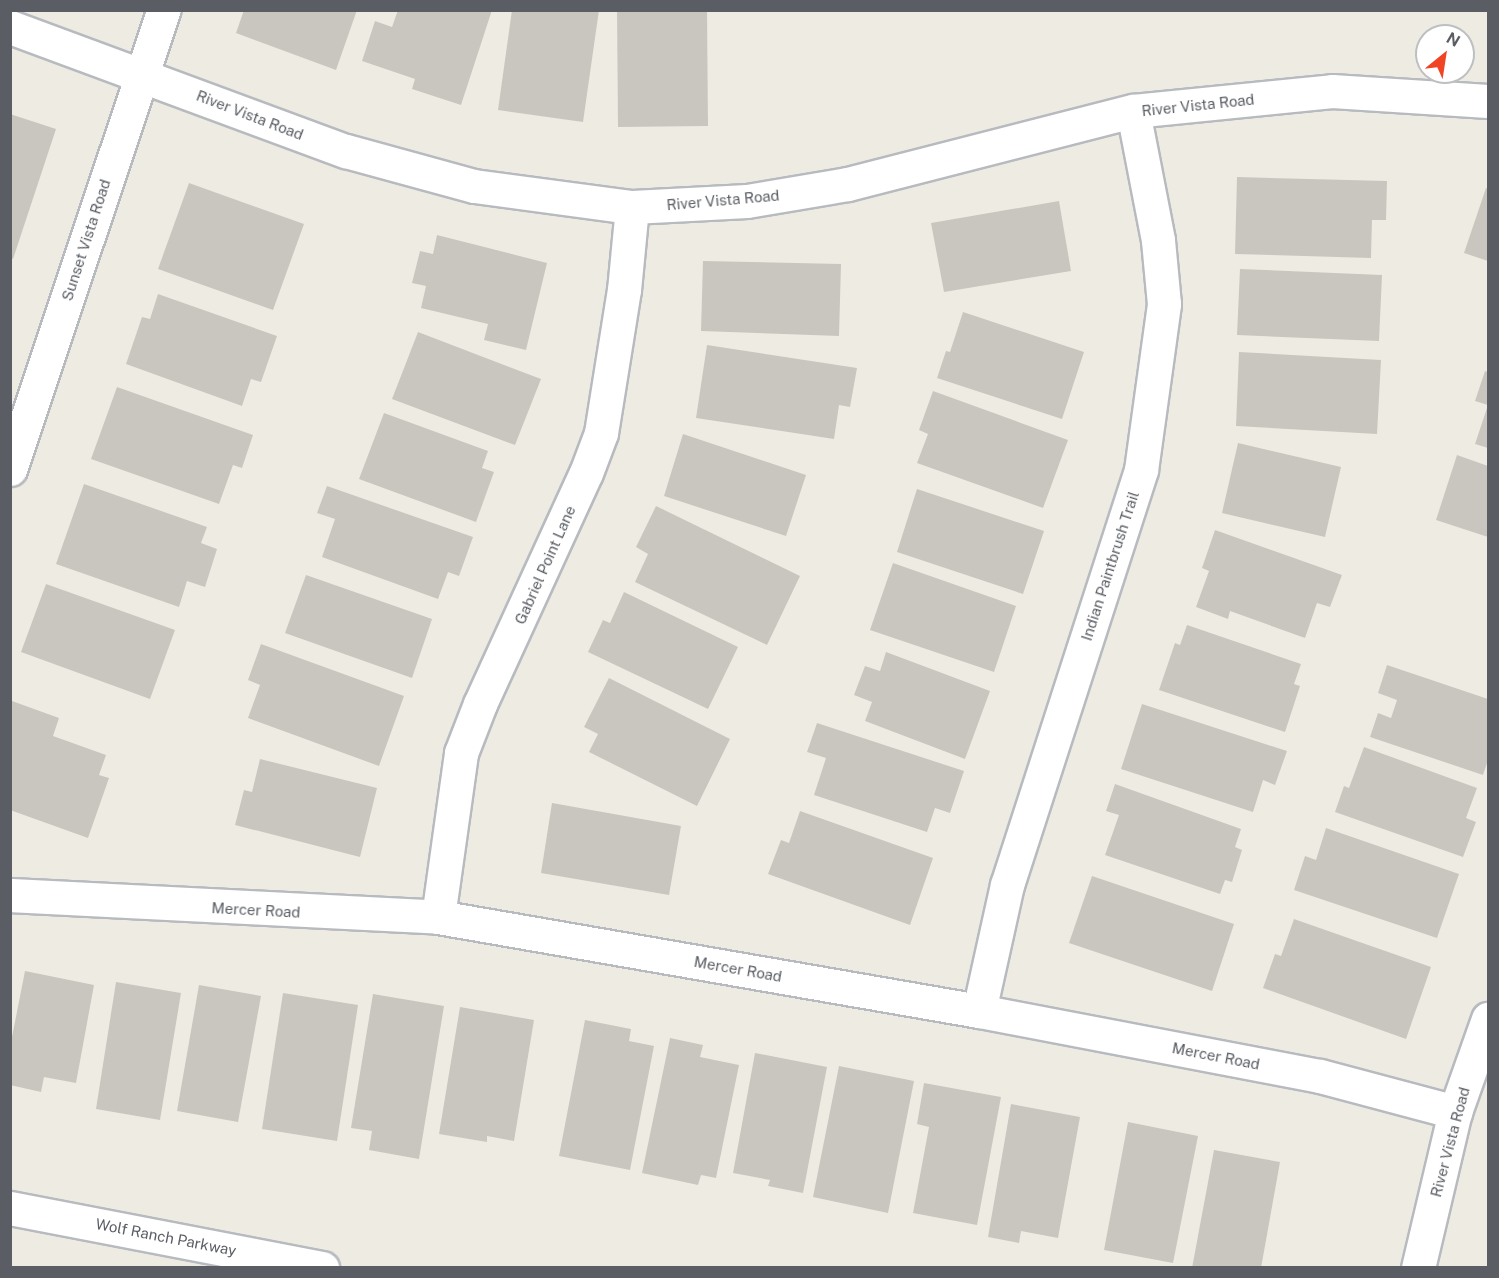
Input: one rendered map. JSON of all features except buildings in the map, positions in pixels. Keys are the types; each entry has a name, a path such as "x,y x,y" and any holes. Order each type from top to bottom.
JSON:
{"street":[{"name":"Sunset Vista Road","path":"10,469 164,10"},
{"name":"River Vista Road","path":"10,27 346,151 474,186 632,207 747,201 848,184 1133,111 1332,91 1488,101"},
{"name":"Indian Paintbrush Trail","path":"979,1011 1007,885 1141,470 1164,304 1158,240 1133,111"},
{"name":"Gabriel Point Lane","path":"438,917 461,753 480,704 586,473 601,433 624,290 632,207"},
{"name":"Mercer Road","path":"10,896 438,917 979,1011 1320,1076 1455,1112"},
{"name":"River Vista Road","path":"1418,1268 1455,1112 1488,1019"},
{"name":"Wolf Ranch Parkway","path":"10,1208 322,1268"}]}
